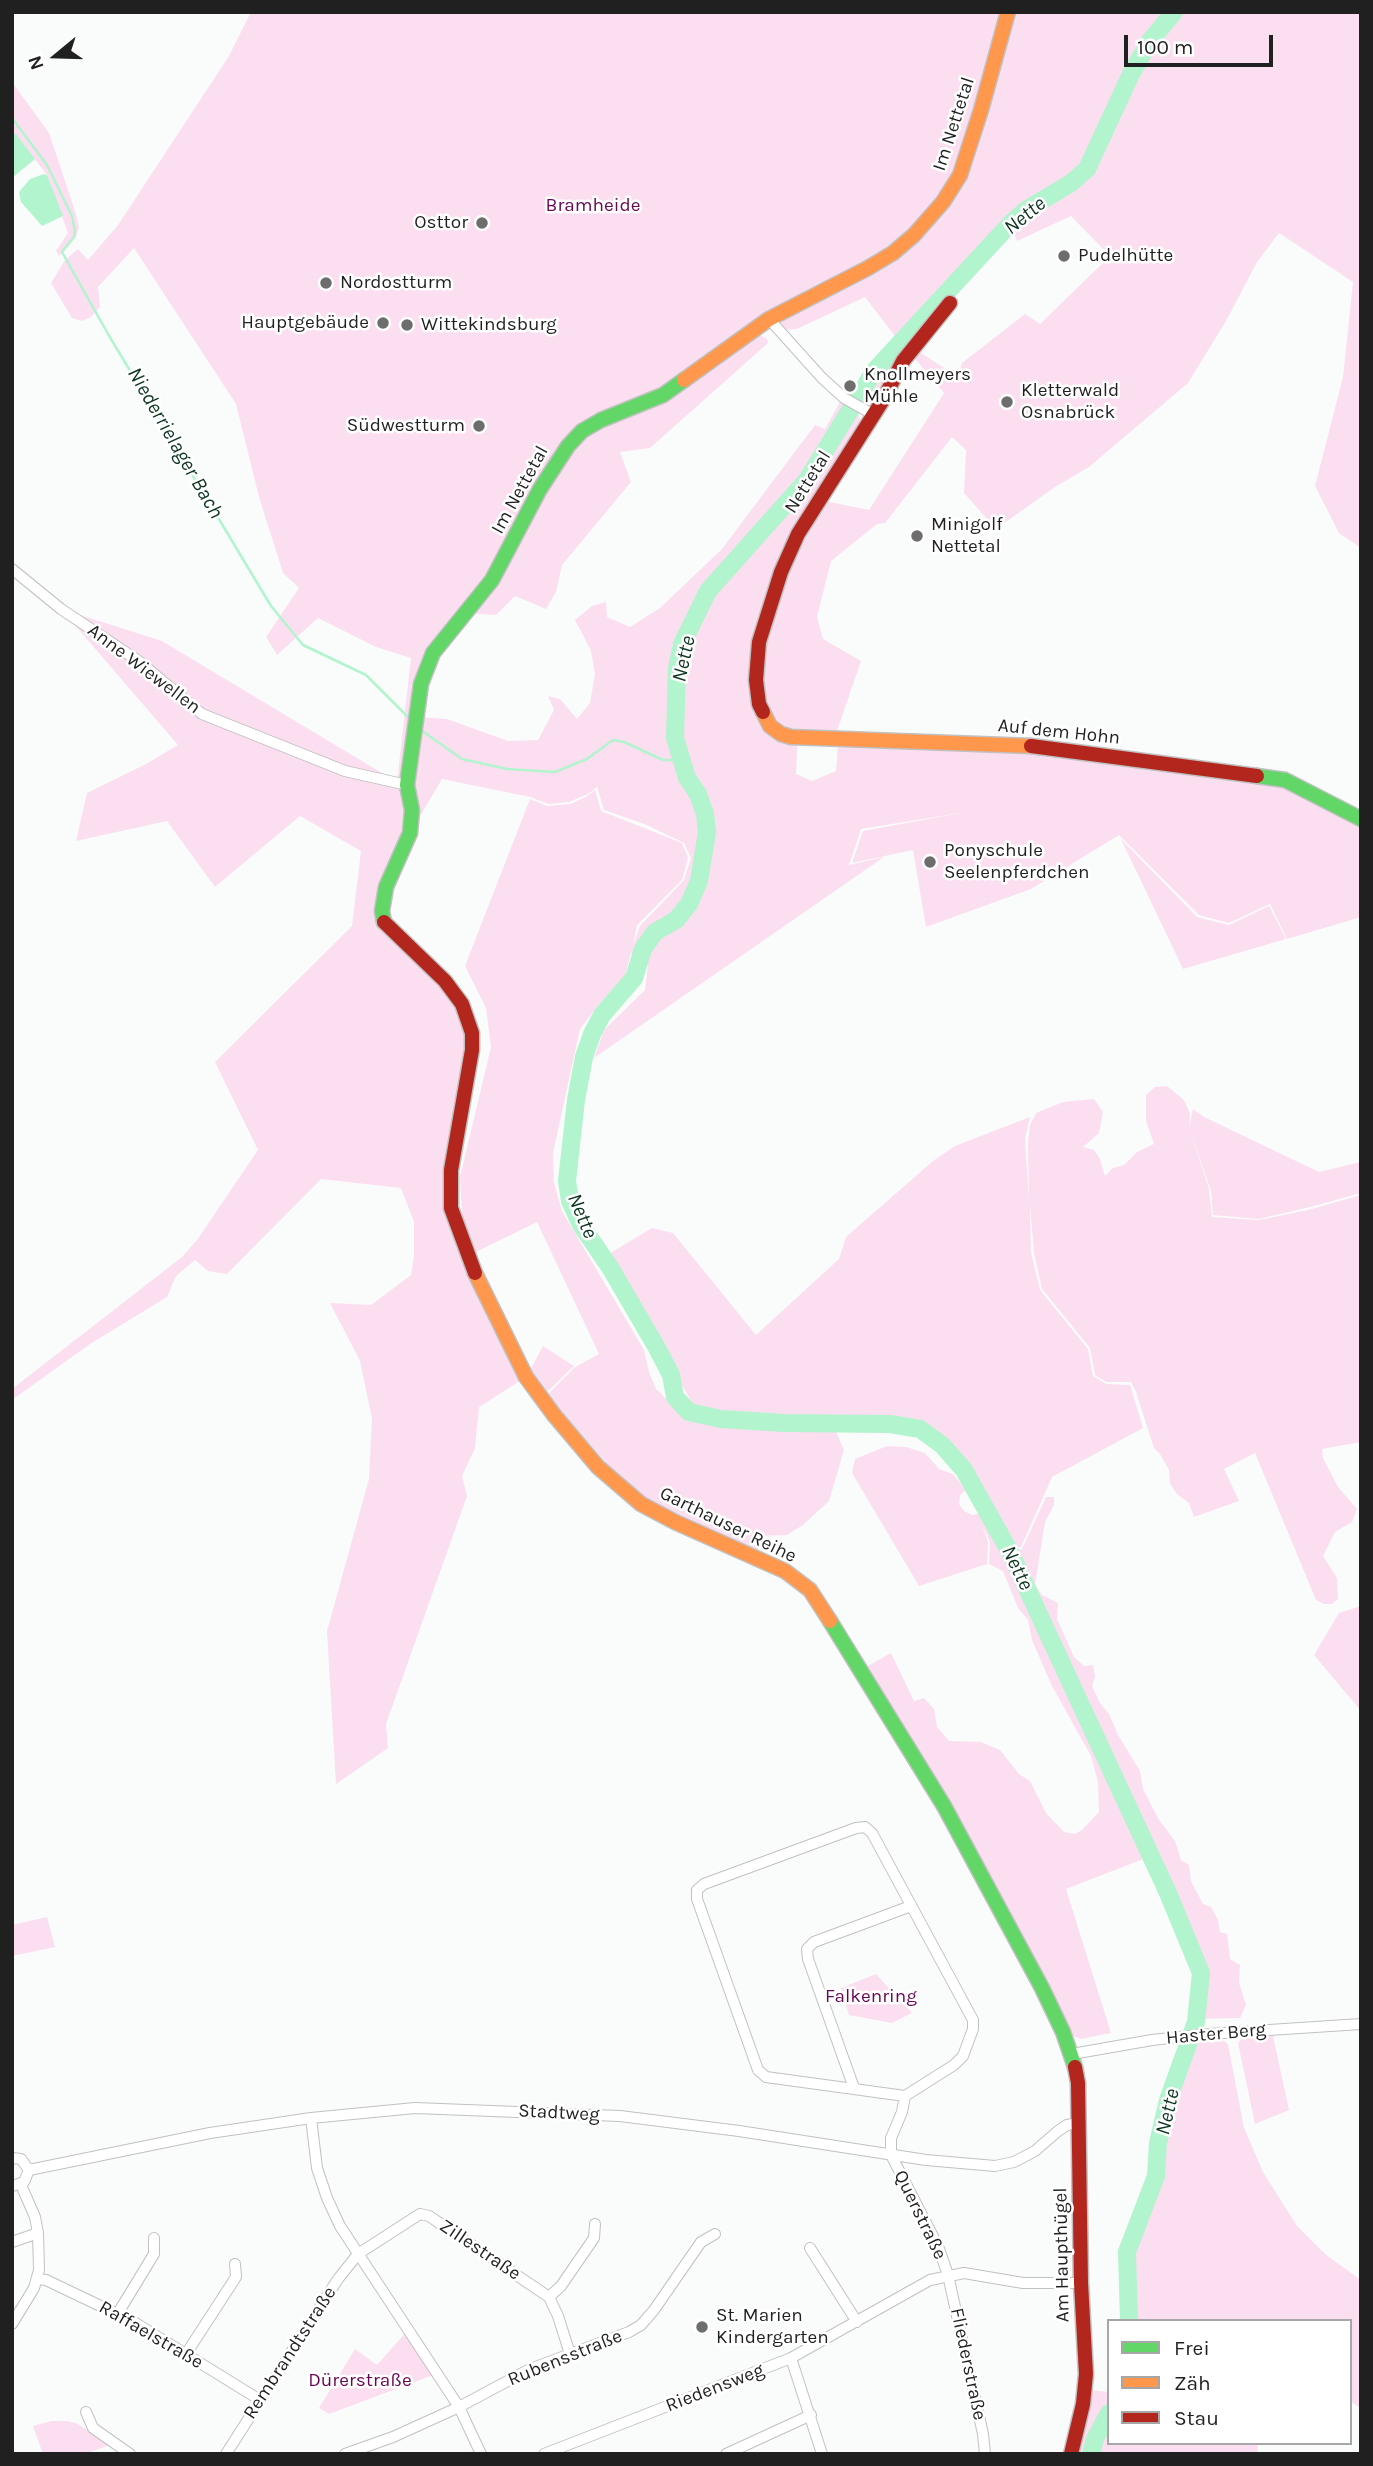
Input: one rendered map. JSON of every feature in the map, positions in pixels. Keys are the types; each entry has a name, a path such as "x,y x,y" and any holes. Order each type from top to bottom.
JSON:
{"street":[{"name":"Im Nettetal","path":"412,766 421,684 433,653 492,580 540,489 568,446 582,431 601,420 663,395 769,319 893,253 914,235 954,187 981,110 1008,12"},
{"name":"Nettetal","path":"759,704 756,680 759,642 781,572 798,534 867,411 950,303"},
{"path":"769,319 822,378 848,400 867,411"},
{"name":"Anne Wiewellen","path":"12,569 61,609 140,662 202,714 345,771 407,785"},
{"name":"Auf dem Hohn","path":"759,704 770,726 791,737 1040,746 1273,778 1285,780 1361,819"},
{"name":"Garthauser Reihe","path":"412,766 407,785 412,810 410,833 386,887 382,911 384,923 445,981 462,1004 468,1018 472,1033 472,1050 451,1170 451,1208 478,1281 509,1347 554,1415 598,1467 641,1504 785,1571 810,1590 944,1806 1042,1988 1072,2054"},
{"path":"865,1827 872,1833 974,2020 963,2056 954,2065 905,2096 855,2088 766,2077 758,2070 697,1899 697,1890 704,1884 865,1827"},
{"path":"855,2088 808,1959 807,1949 814,1942 911,1906"},
{"name":"Haster Berg","path":"1072,2054 1208,2034 1361,2024"},
{"name":"Am Haupthügel","path":"1071,2454 1083,2404 1086,2374 1081,2283 1078,2083 1072,2054"},
{"path":"891,2155 891,2138 902,2112 905,2096"},
{"name":"Stadtweg","path":"29,2170 202,2134 311,2118 415,2108 607,2115 739,2131 891,2155 995,2166 1014,2162 1035,2151 1067,2125 1079,2123"},
{"path":"311,2118 317,2168 340,2226 459,2407 481,2454"},
{"name":"Querstraße","path":"891,2155 939,2246 948,2275"},
{"path":"12,2157 21,2159 29,2170 27,2179 16,2185 35,2217 38,2233 38,2279 12,2324"},
{"name":"Zillestraße","path":"358,2254 412,2218 420,2214 429,2216 549,2297"},
{"path":"570,2354 549,2297 561,2286 594,2238 595,2224"},
{"path":"12,2242 38,2233"},
{"name":"Rubensstraße","path":"345,2454 393,2437 459,2407 508,2380 641,2325 654,2311 701,2242 715,2234"},
{"path":"118,2313 154,2254 155,2238"},
{"path":"810,2248 857,2322"},
{"name":"Rembrandtstraße","path":"226,2454 338,2279 358,2254"},
{"path":"186,2354 236,2277 234,2264"},
{"name":"Riedensweg","path":"544,2454 791,2358 930,2280 964,2273 1023,2283 1081,2283"},
{"name":"Fliederstraße","path":"948,2275 985,2454"},
{"name":"Raffaelstraße","path":"38,2279 46,2280 118,2313 260,2400"},
{"path":"791,2358 822,2454"},
{"path":"86,2412 93,2428 130,2454"},
{"path":"726,2454 811,2415"}],"green space":[{"name":"Bramheide","path":"251,12 1361,12 1361,548 1339,533 1315,486 1343,377 1353,282 1279,233 1257,262 1226,321 1188,383 1089,467 1055,487 996,529 964,493 966,450 952,437 885,523 877,524 831,561 817,617 823,639 861,661 836,734 798,731 796,774 812,781 836,771 838,745 1036,752 1280,785 1361,825 1361,917 1287,939 1270,904 1229,923 1199,915 1119,835 1031,889 926,927 913,850 852,863 863,831 966,812 861,829 849,865 884,857 594,1058 604,1030 645,990 648,964 631,953 625,976 580,1029 553,1153 554,1183 562,1211 644,1350 656,1389 687,1419 785,1428 834,1427 844,1450 829,1501 803,1525 787,1535 757,1536 759,1551 645,1499 616,1474 547,1395 575,1367 599,1354 537,1222 476,1252 462,1216 460,1177 491,1047 486,1008 465,966 530,799 547,806 570,804 595,790 601,811 682,843 688,858 682,880 637,925 633,945 640,926 684,880 691,858 684,843 647,825 604,810 597,787 569,802 548,804 530,797 442,779 410,833 382,911 445,981 468,1018 451,1208 527,1376 543,1346 574,1366 541,1398 526,1377 479,1407 475,1448 462,1476 467,1496 386,1724 388,1748 336,1784 327,1631 369,1479 372,1419 360,1361 330,1303 371,1305 411,1275 414,1222 401,1188 321,1179 227,1274 208,1271 195,1260 176,1276 167,1297 90,1344 12,1400 12,1389 182,1257 197,1240 258,1150 215,1062 352,926 361,851 300,816 215,887 167,821 76,841 87,793 178,745 61,609 162,641 397,782 411,658 376,647 318,618 277,655 266,637 299,588 283,573 259,497 236,404 134,248 98,287 100,307 91,317 82,321 72,318 51,283 65,260 78,249 88,260 118,225 229,56","holes":["1021,213 1010,224 1017,241 1071,216 1110,256 1040,324 1025,314 962,363 958,377 915,349 911,354 944,393 869,510 825,501 803,544 790,537 858,428 858,410 841,400 825,429 815,425 722,549 660,608 630,627 607,617 606,602 592,606 575,620 591,651 595,674 590,703 577,719 560,699 548,696 554,710 538,740 508,741 447,719 418,717 433,653 464,613 496,615 515,596 546,609 556,592 562,565 631,482 620,452 650,448 768,343 767,339 761,336 748,340 782,319 780,325 785,330 797,329 865,297 898,340 1008,220"]},
{"path":"12,82 49,133 74,208 79,227 76,237 59,256 56,251 68,233 47,175 16,135 12,134"},
{"path":"1005,233 1007,239 948,301 875,400 862,403 878,373"},
{"path":"1121,839 1197,917 1229,925 1269,906 1286,939 1183,969"},
{"path":"1167,1086 1184,1100 1190,1114 1189,1128 1193,1109 1204,1117 1319,1172 1361,1162 1361,1193 1259,1219 1213,1215 1211,1191 1190,1131 1209,1189 1212,1217 1259,1220 1361,1195 1361,1442 1322,1449 1323,1458 1338,1487 1357,1509 1352,1522 1335,1532 1323,1556 1337,1578 1338,1599 1332,1604 1316,1600 1255,1453 1224,1469 1239,1501 1194,1517 1189,1503 1177,1494 1170,1484 1169,1470 1154,1448 1131,1382 1106,1382 1095,1375 1090,1348 1042,1289 1034,1253 1030,1204 1031,1252 1040,1290 1088,1349 1093,1376 1106,1384 1130,1385 1143,1428 1052,1477 1021,1547 1016,1548 979,1483 954,1450 931,1433 904,1422 704,1413 695,1408 607,1255 652,1228 673,1233 756,1335 839,1259 846,1237 933,1161 955,1146 1030,1117 1025,1139 1029,1199 1028,1143 1030,1125 1036,1113 1063,1102 1094,1099 1103,1112 1099,1133 1083,1147 1094,1150 1105,1176 1113,1168 1124,1165 1137,1152 1154,1144 1146,1121 1146,1095 1155,1087"},
{"path":"887,1446 906,1447 925,1453 939,1469 953,1474 966,1490 960,1495 959,1504 964,1511 972,1515 981,1513 986,1524 984,1525 994,1528 1016,1550 1022,1549 1046,1497 1054,1497 1054,1505 1045,1522 1035,1585 1042,1595 1058,1603 1057,1619 1074,1657 1084,1666 1093,1665 1095,1677 1092,1686 1100,1703 1109,1714 1118,1735 1140,1771 1143,1789 1159,1820 1175,1841 1181,1860 1189,1865 1191,1881 1203,1904 1211,1907 1218,1920 1220,1932 1227,1934 1230,1959 1240,1965 1239,1983 1246,2005 1240,2018 1193,2019 1197,1974 1146,1858 1066,1889 1111,2033 1081,2039 1070,2035 866,1667 891,1653 914,1701 924,1698 934,1709 937,1727 949,1741 981,1742 1000,1750 1019,1774 1030,1781 1046,1813 1064,1832 1075,1834 1082,1830 1099,1812 1098,1782 1091,1756 1052,1686 1032,1640 1028,1620 1018,1608 1003,1571 989,1564 990,1542 982,1525 988,1542 987,1564 919,1586 852,1473 855,1459"},
{"path":"1361,1606 1361,1711 1314,1655 1339,1613"},
{"path":"47,1917 55,1947 12,1956 12,1925"},
{"name":"Falkenring","path":"876,1974 912,2013 892,2023 849,2015 841,1988"},
{"path":"1273,2036 1289,2110 1255,2124 1238,2043 1242,2038"},
{"path":"1224,2041 1228,2044 1244,2128 1263,2172 1297,2226 1325,2254 1361,2280 1361,2408 1352,2402 1352,2319 1126,2319 1123,2248 1151,2175 1152,2153 1162,2108 1185,2043"},
{"name":"Dürerstraße","path":"407,2331 436,2374 329,2414 319,2408 355,2349 377,2365"},
{"path":"1090,2390 1107,2392 1107,2445 1258,2445 1257,2454 1077,2454"},
{"path":"51,2421 78,2424 110,2445 84,2454 43,2454 33,2426"}],"shaded area":[{"path":"12,134 16,134 35,159 12,178"},
{"path":"47,175 63,216 42,226 21,202 19,192 30,179"}],"waterway":[{"name":"Nette","path":"1129,2319 1127,2252 1156,2176 1158,2143 1168,2100 1196,2022 1201,1973 1168,1893 1011,1554 964,1470 942,1445 920,1429 890,1424 784,1423 721,1419 689,1412 675,1397 671,1375 657,1348 611,1269 581,1225 570,1201 567,1181 576,1100 584,1057 592,1034 602,1015 634,978 643,949 655,932 676,920 689,904 699,881 707,832 705,814 698,794 687,778 675,738 677,668 682,644 708,591 807,480 875,370 1010,224 1087,169 1131,74 1150,41 1174,12"},
{"name":"Niederrielager Bach","path":"12,118 47,165 72,216 74,237 62,252 271,606 303,645 366,675 411,720"},
{"name":"Niederrielager Bach","path":"421,730 462,759 507,769 555,772 587,759 613,740 624,742 663,760 680,760"},
{"name":"Nette","path":"1091,2454 1095,2439 1107,2417"}],"traffic: fast":[{"path":"384,922 382,911 386,887 410,833 412,810 407,785 421,684 433,653 492,580 540,489 568,446 582,431 601,420 663,395 684,380"},
{"path":"1257,776 1285,780 1361,819"},
{"path":"830,1621 944,1806 1042,1988 1063,2032 1075,2067"}],"traffic: slow":[{"path":"684,380 769,319 868,268 893,253 914,235 943,202 960,175 1008,12"},
{"path":"763,712 770,726 791,737 1031,746"},
{"path":"475,1273 526,1377 598,1467 641,1504 785,1571 810,1590 830,1621"}],"traffic: jam":[{"path":"763,712 759,704 756,680 759,642 781,572 798,534 883,400 903,361 950,303"},
{"path":"1031,746 1257,776"},
{"path":"384,922 445,981 462,1004 472,1033 472,1050 451,1170 451,1208 475,1273"},
{"path":"1071,2454 1083,2404 1086,2374 1081,2283 1078,2083 1075,2067"}],"place":[{"name":"Osttor","path":"482,223"},
{"name":"Pudelhütte","path":"1064,256"},
{"name":"Nordostturm","path":"326,283"},
{"name":"Hauptgebäude","path":"383,323"},
{"name":"Wittekindsburg","path":"407,325"},
{"name":"Knollmeyers Mühle","path":"850,386"},
{"name":"Kletterwald Osnabrück","path":"1007,402"},
{"name":"Südwestturm","path":"479,426"},
{"name":"Minigolf Nettetal","path":"917,536"},
{"name":"Ponyschule Seelenpferdchen","path":"930,862"},
{"name":"St. Marien Kindergarten","path":"702,2327"}]}
